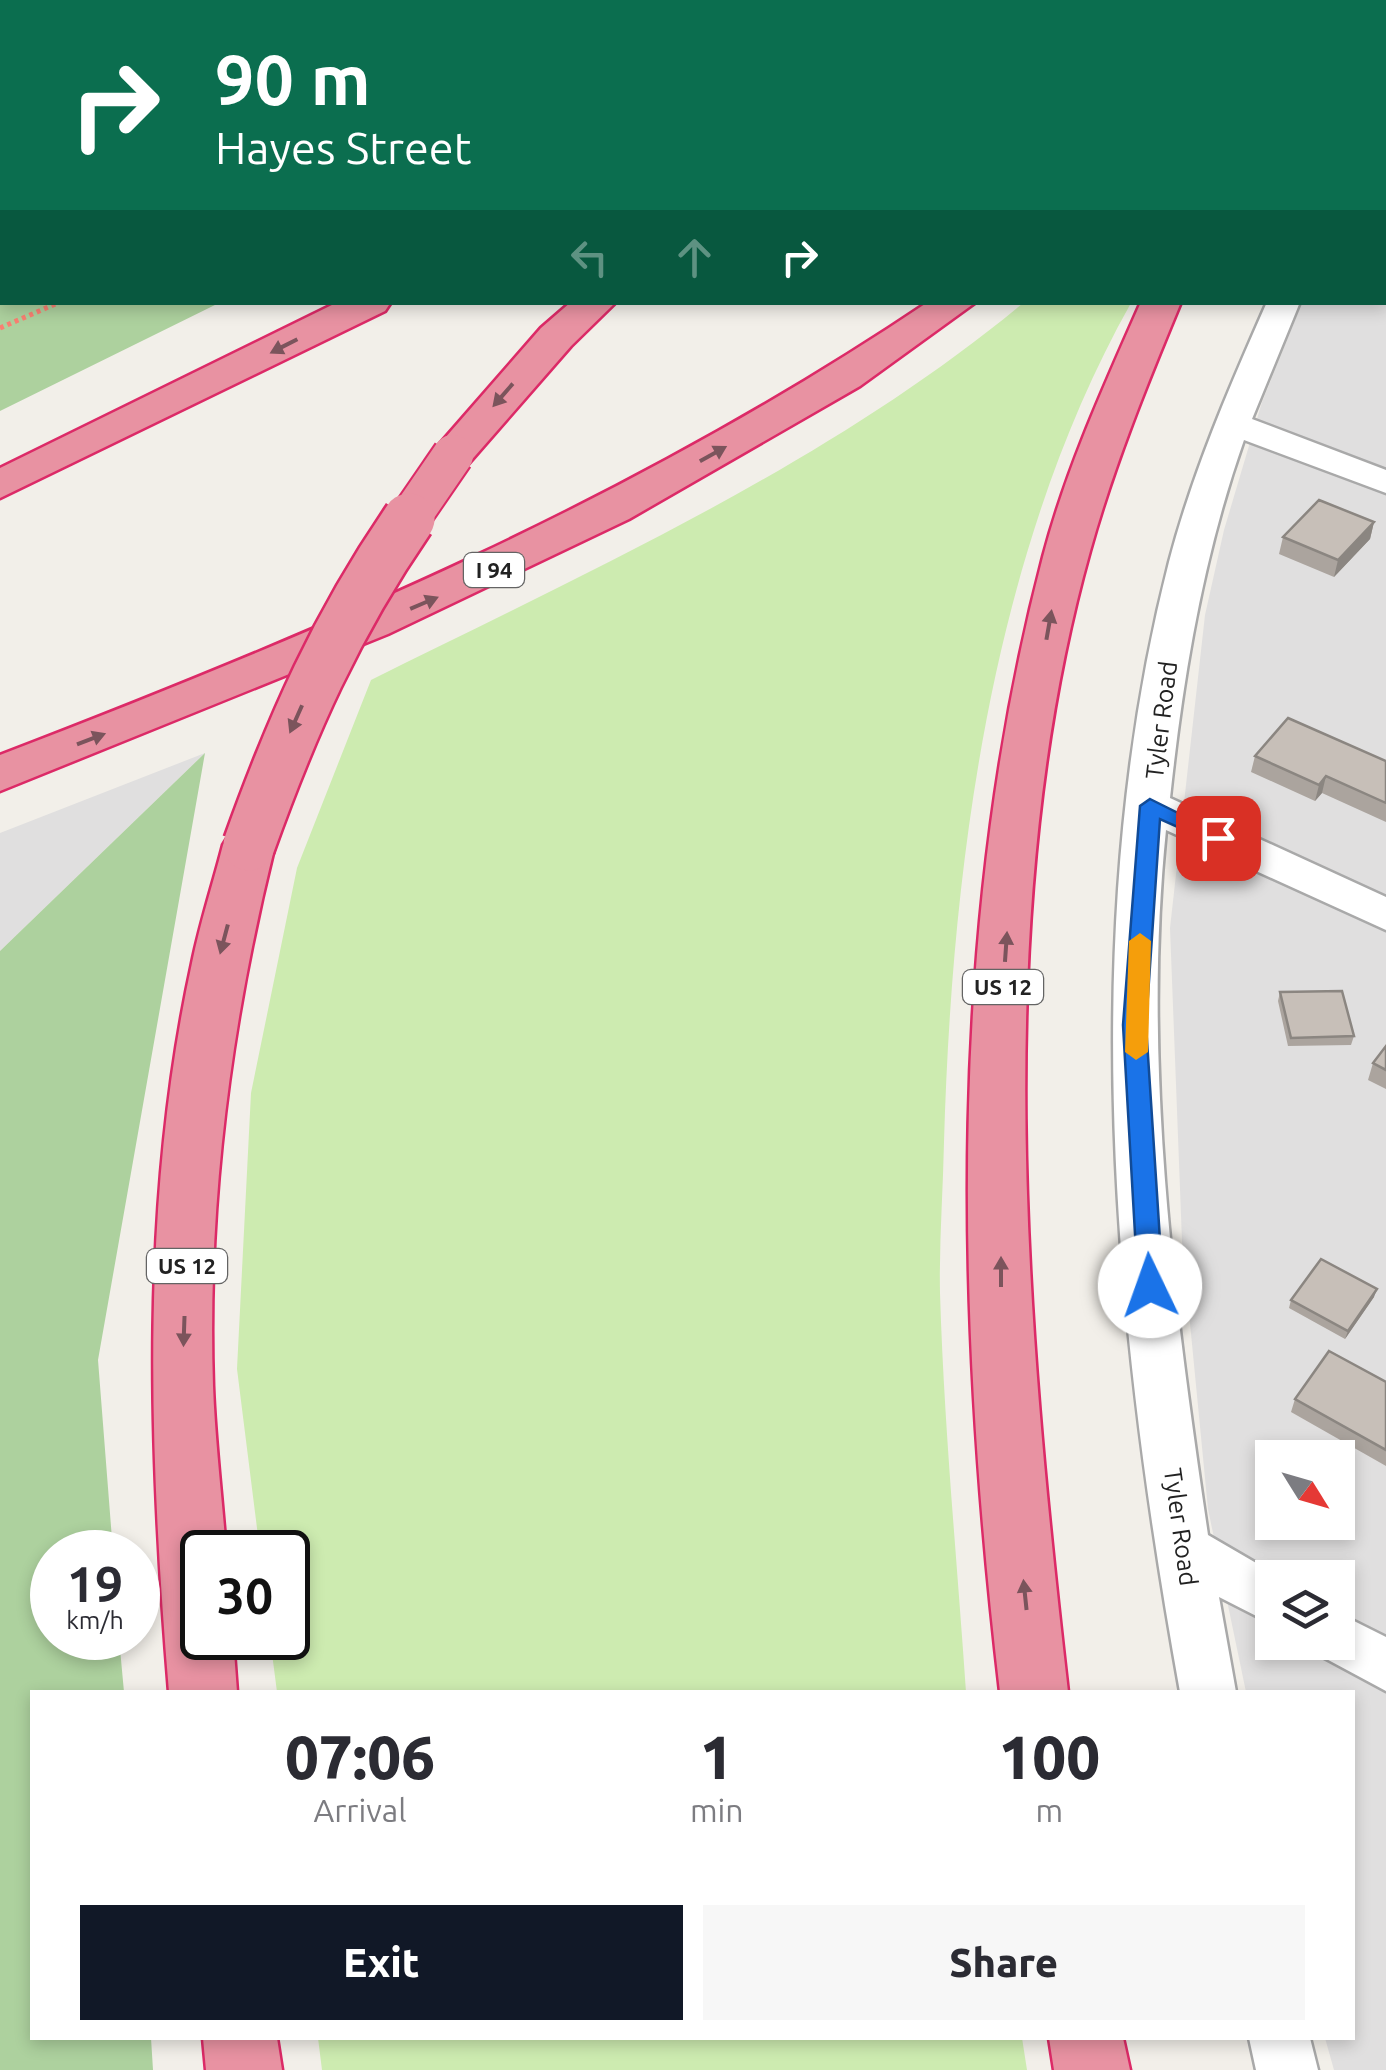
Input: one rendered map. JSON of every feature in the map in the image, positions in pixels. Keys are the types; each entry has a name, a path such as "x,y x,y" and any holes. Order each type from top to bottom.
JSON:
{"highway":[{"path":"0,484 365,305"},
{"name":"US 12","path":"203,1690 182,1385 191,1161 218,964 250,844 294,720 368,578 453,455 556,337 593,305"},
{"name":"I 94","path":"0,774 237,683 456,590 773,421 887,352 952,305"},
{"name":"US 12","path":"1034,1690 1002,1356 1000,1028 1016,814 1055,587 1106,426 1159,305"},
{"path":"240,2040 244,2070"},
{"path":"1086,2040 1092,2070"}],"street":[{"name":"Tyler Road","path":"1208,1690 1182,1547 1150,1286 1134,1025 1162,685 1188,562 1231,423 1283,305"},
{"path":"1231,423 1386,482"},
{"path":"1150,806 1386,915"},
{"path":"1182,1547 1255,1590"},
{"path":"1355,1648 1386,1666"},
{"path":"1280,2040 1287,2070"}],"path":[{"path":"0,328 53,305"}],"shaded area":[{"path":"1301,305 1386,305 1386,2070 1334,2070 1326,2040 1355,2040 1355,1690 1246,1690 1208,1509 1182,1241 1170,928 1205,615 1224,530 1262,402"},
{"path":"205,753 0,951 0,833"}],"green space":[{"path":"0,305 215,305 0,411"},
{"path":"1020,305 1130,305 1083,398 1044,499 1013,603 988,710 957,928 940,1293 966,1690 277,1690 273,1660 310,1660 310,1530 257,1530 237,1369 251,1093 297,868 371,680 708,510 871,414 949,361"},
{"path":"205,753 98,1360 111,1530 30,1530 30,1660 121,1660 124,1690 30,1690 30,2040 151,2040 153,2070 0,2070 0,951"},
{"path":"318,2040 1022,2040 1027,2070 322,2070"}],"building":[{"path":"1319,500 1374,522 1338,560 1283,537"},
{"path":"1288,718 1386,761 1386,803 1326,776 1319,785 1255,756"},
{"path":"1342,991 1354,1036 1291,1038 1280,992"},
{"path":"1386,1046 1386,1070 1373,1063"},
{"path":"1321,1259 1377,1289 1348,1331 1291,1300"},
{"path":"1329,1351 1386,1382 1386,1450 1295,1399"}],"slow traffic":[{"path":"1136,1052 1140,941"}],"route":[{"path":"1150,1286 1134,1025 1150,806 1218,838"}]}
